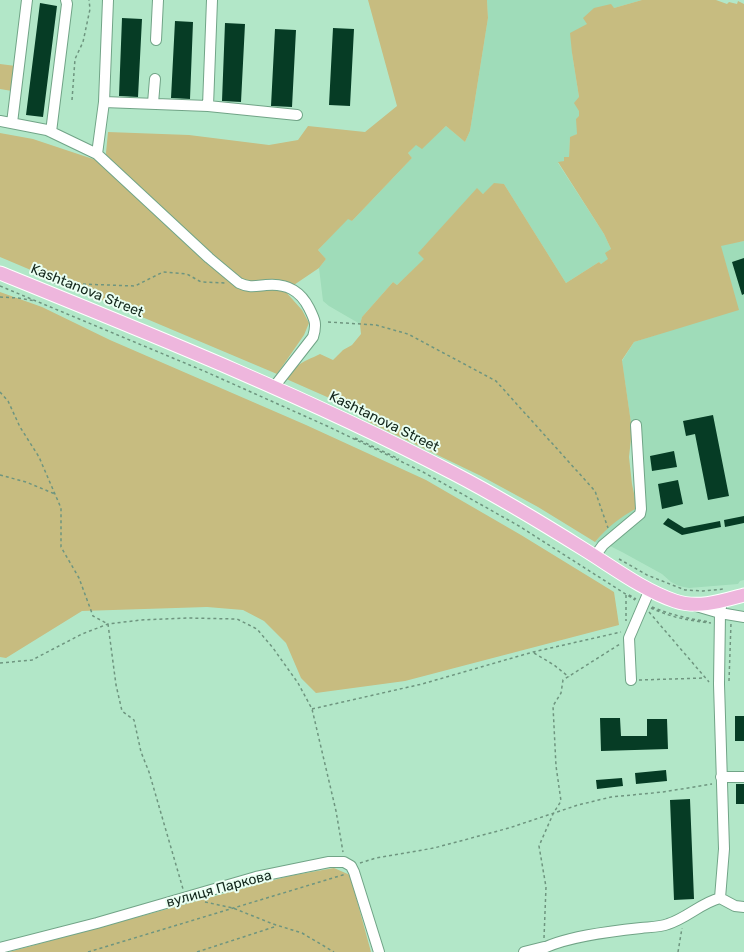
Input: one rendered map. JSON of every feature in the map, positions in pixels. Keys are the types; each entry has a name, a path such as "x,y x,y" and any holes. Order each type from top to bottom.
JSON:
{"main road":[{"name":"Kashtanova Street","path":"0,273 150,334 274,387 452,473 598,552 650,590 674,601 692,605 720,615 744,595"}],"street":[{"path":"12,123 27,0"},
{"path":"51,132 68,4 66,0"},
{"path":"97,154 104,102 108,0"},
{"path":"156,40 158,0"},
{"path":"208,106 212,0"},
{"path":"153,103 155,79"},
{"path":"104,102 208,106 296,115"},
{"path":"0,121 47,130 97,154 209,258 239,283 252,287 286,285 295,291 307,304 315,319 315,329 313,337 274,387"},
{"path":"598,552 611,538 640,514 641,509 636,425"},
{"path":"631,680 628,635 650,590"},
{"path":"720,898 724,849 721,780 720,615 744,617"},
{"path":"721,780 744,777"},
{"name":"вулиця Паркова","path":"0,948 97,923 256,877 329,862 350,867"},
{"path":"350,867 379,952"},
{"path":"524,952 540,950 576,938 667,924 684,918 710,901 720,898 735,906 744,907"}],"path":[{"path":"72,100 75,59 83,42 90,9 89,0"},
{"path":"53,283 135,286 163,272 187,274 201,282 239,283"},
{"path":"0,285 143,344 287,408 423,472 518,526 626,595 643,604 671,616 690,621 720,615"},
{"path":"0,285 143,343 288,406 424,471 519,526 643,604 720,694"},
{"path":"0,297 41,302"},
{"path":"328,322 376,325 408,334 496,381 595,491 611,538"},
{"path":"0,392 8,402 20,427 39,456 61,508 61,547 79,578 93,616 108,624"},
{"path":"0,475 26,482 55,495"},
{"path":"598,552 647,575 685,590 703,591 730,588"},
{"path":"626,595 628,635"},
{"path":"729,684 732,615"},
{"path":"0,663 32,660 82,634 108,624 141,620 186,618 237,619 257,629 273,648 298,683 312,709 350,867"},
{"path":"108,624 116,685 122,711 134,720 141,752 149,772 186,897 233,908 277,926 302,933 334,952"},
{"path":"312,709 422,684 533,652 628,635"},
{"path":"540,950 546,887 540,846 552,814 561,800 556,766 553,706 561,693 563,680 628,635"},
{"path":"533,652 569,676"},
{"path":"631,680 705,678"},
{"path":"88,952 233,908 376,858 434,848 509,828 578,805 611,797 663,792 721,780"},
{"path":"678,952 684,918"},
{"path":"197,952 277,926"}],"shaded area":[{"path":"368,0 487,0 488,18 470,131 465,142 446,126 422,149 416,145 408,153 412,158 352,221 348,219 318,250 326,259 319,268 285,291 302,310 309,323 304,335 277,374 0,257 0,133 33,139 105,163 108,132 189,135 269,145 298,140 308,126 365,132 397,106"},
{"path":"487,0 642,0 614,8 588,24 572,53 579,97 577,134 570,138 569,157 558,163 604,234 611,249 609,259 601,264 599,262 566,283 504,184 483,194 477,189 419,253 425,259 397,285 393,282 362,317 360,324 323,301 319,268 326,259 318,250 348,218 352,221 412,158 408,153 416,144 422,148 446,126 465,142 470,131 488,18"},
{"path":"642,0 716,0 727,4 729,2 737,4 738,1 744,4 744,241 721,246 739,310 634,342 622,360 632,430 629,457 632,484 637,508 614,523 595,542 538,507 481,476 369,422 352,408 284,378 288,376 294,368 320,354 333,360 343,350 352,345 361,334 360,324 362,317 393,282 397,285 424,259 418,253 477,188 483,194 494,183 504,184 566,283 599,262 601,264 608,259 605,253 611,249 604,234 558,162 564,161 564,157 569,157 570,137 577,134 576,119 579,116 579,111 574,103 579,97 570,33 587,24 583,18 594,8 611,4 614,8"},
{"path":"0,64 16,66 12,91 0,89"},
{"path":"744,241 744,580 740,581 738,584 689,588 679,586 671,582 662,574 610,546 607,547 595,542 609,526 637,508 644,473 640,430 632,430 622,361 634,342 662,333 721,245"},
{"path":"0,292 42,307 110,340 306,425 426,480 521,535 614,592 619,625 405,681 316,693 301,678 286,643 264,621 243,610 207,607 82,611 6,658 0,657"},
{"path":"334,868 350,875 371,952 9,952 289,876"}],"building":[{"path":"40,3 57,6 43,117 26,115"},
{"path":"122,18 142,19 138,97 119,96"},
{"path":"175,21 193,22 190,99 171,98"},
{"path":"225,23 245,24 241,102 222,101"},
{"path":"333,28 354,29 350,106 329,105"},
{"path":"275,29 296,30 292,107 271,106"},
{"path":"744,258 744,294 742,295 732,262"},
{"path":"713,415 729,496 708,500 695,434 686,436 683,421"},
{"path":"674,451 677,467 652,471 650,456"},
{"path":"678,480 683,504 662,509 658,484"},
{"path":"744,516 744,523 725,527 724,520"},
{"path":"668,518 684,528 720,521 721,527 682,535 663,524"},
{"path":"735,716 744,716 744,741 735,741"},
{"path":"600,718 620,718 621,736 647,736 647,719 667,719 668,749 601,751"},
{"path":"666,770 667,781 636,784 635,773"},
{"path":"622,778 623,786 597,789 596,780"},
{"path":"736,784 744,784 744,804 736,804"},
{"path":"690,799 694,899 674,900 670,800"}]}
